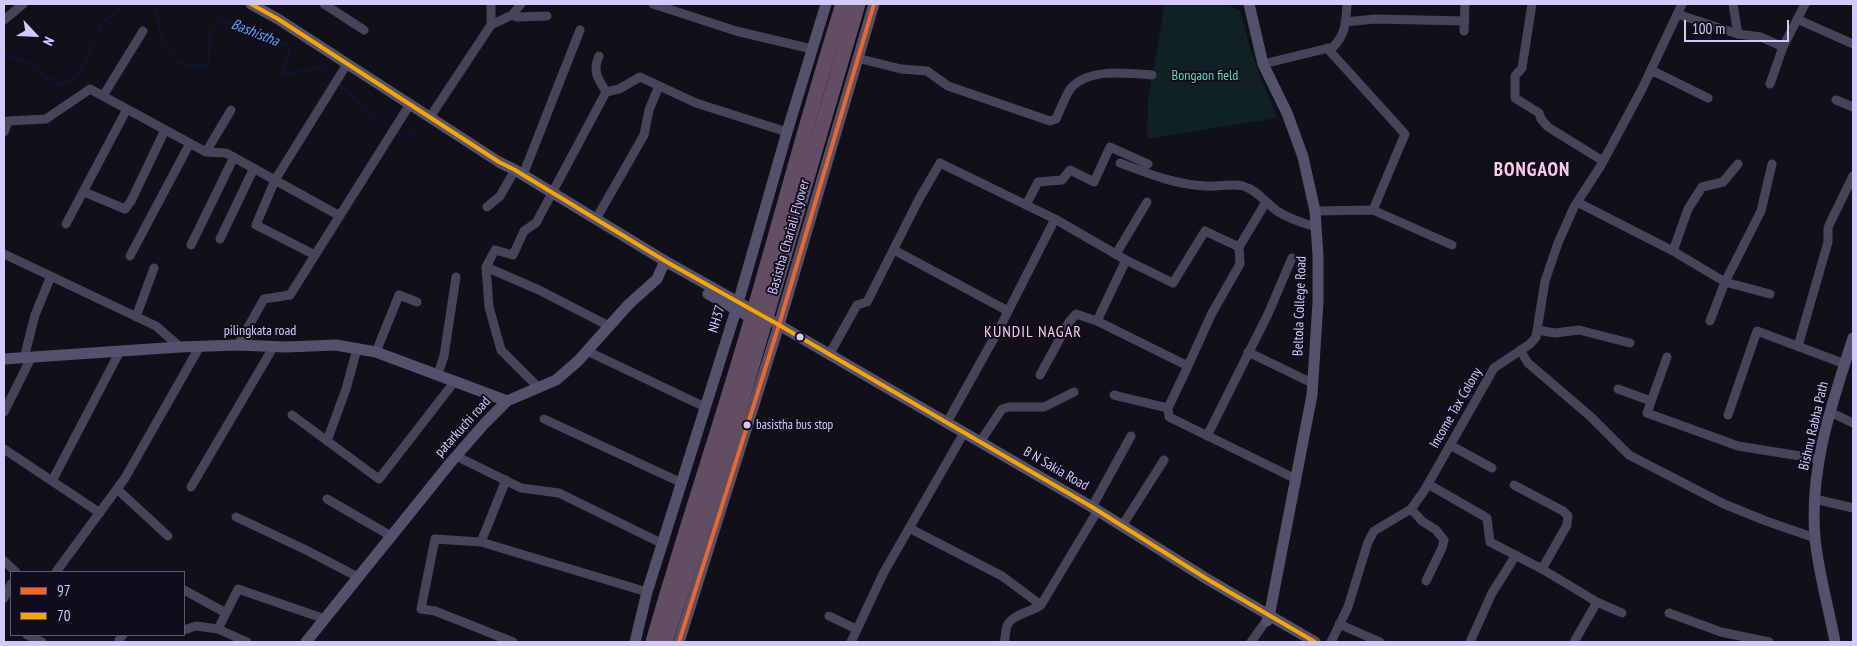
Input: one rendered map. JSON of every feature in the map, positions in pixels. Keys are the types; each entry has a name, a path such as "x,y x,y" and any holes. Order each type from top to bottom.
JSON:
{"highway":[{"name":"Basistha Chariali Flyover","path":"653,642 676,562 729,397 808,118 843,4"},
{"name":"Basistha Chariali Flyover","path":"665,642 732,435 858,4"}],"street":[{"path":"4,20 23,4"},
{"path":"251,4 550,195 664,264 778,328"},
{"path":"324,4 364,30"},
{"path":"491,4 491,25"},
{"path":"430,118 491,25 512,15 521,4"},
{"path":"653,4 672,7 736,31 812,49"},
{"name":"NH37","path":"635,642 647,592 737,306 826,4"},
{"path":"680,642 778,328 874,4"},
{"name":"Beltola College Road","path":"1249,4 1263,64 1287,113 1303,157 1315,211 1318,256 1318,302 1312,395 1268,619"},
{"path":"1263,64 1333,46 1341,39 1347,4"},
{"path":"1464,31 1465,4"},
{"path":"1532,4 1522,68 1516,76 1514,98 1539,113 1541,119 1548,127 1603,161"},
{"name":"Income Tax Colony","path":"1331,642 1348,606 1368,542 1374,531 1411,509 1428,484 1494,368 1530,344 1536,337 1545,281 1558,243 1577,202 1603,161 1651,70 1682,4"},
{"path":"1733,4 1738,34"},
{"path":"1770,84 1783,47 1805,4"},
{"path":"512,15 518,17 547,16"},
{"path":"1675,18 1738,34 1761,37 1783,47"},
{"path":"1345,22 1375,19 1465,21"},
{"path":"1797,20 1853,44"},
{"path":"487,207 500,196 517,173 580,30"},
{"path":"103,96 142,31"},
{"path":"1327,48 1405,134 1373,210"},
{"path":"599,56 595,66 596,72 606,92"},
{"path":"858,58 901,69 928,71 948,86 1050,121 1056,119 1072,87 1092,76 1122,73 1152,75"},
{"path":"315,255 256,225 275,180 347,64"},
{"path":"1651,70 1708,98"},
{"path":"539,388 501,350 489,307 486,267 494,250 513,255 524,231 536,223 606,92 619,89 640,78 696,104 787,132"},
{"path":"596,219 644,135 649,110 659,86"},
{"path":"4,132 8,121 46,119 90,89 206,152 226,153 234,157 340,216"},
{"path":"1836,100 1853,107"},
{"path":"238,345 264,299 290,295 410,104"},
{"path":"66,224 127,109"},
{"path":"206,152 231,110"},
{"path":"89,194 125,209 131,201 165,130"},
{"path":"130,256 190,143"},
{"path":"1026,205 1038,182 1062,180 1070,170 1094,182 1110,147 1148,164"},
{"path":"191,245 234,157"},
{"path":"829,356 857,305 867,302 919,199 940,163 1055,219 1126,260 1174,283 1205,231 1239,247"},
{"path":"1120,164 1180,182 1204,186 1241,185 1252,189 1278,211 1298,223 1316,227"},
{"path":"1673,251 1688,209 1702,187 1723,182 1738,164"},
{"path":"1710,321 1725,282 1761,211 1772,164"},
{"path":"220,239 254,168"},
{"path":"1798,346 1828,242 1828,228 1853,176"},
{"path":"550,195 596,219 664,264"},
{"path":"1116,254 1147,202"},
{"path":"1266,202 1239,247 1240,264 1212,313 1168,408 1169,418 1296,479"},
{"path":"1577,202 1673,251 1725,282 1770,294"},
{"path":"1315,211 1373,210 1452,245"},
{"path":"950,417 1008,311 1055,219"},
{"path":"894,250 1008,311"},
{"path":"4,254 156,326 180,347"},
{"path":"1207,436 1268,314 1292,258"},
{"path":"1097,322 1126,260"},
{"name":"patarkuchi road","path":"306,642 456,456 507,401 556,380 587,351 629,304 657,279 664,264"},
{"path":"486,267 539,290 609,326"},
{"path":"136,317 154,268"},
{"path":"4,412 27,358 34,315 50,276"},
{"path":"438,374 444,356 456,277"},
{"path":"376,352 399,295 417,302"},
{"path":"1040,375 1076,314 1097,322 1188,366"},
{"name":"B N Sakia Road","path":"778,328 980,442 1268,619 1315,642"},
{"name":"B N Sakia Road","path":"778,328 961,438 1122,526 1301,642"},
{"path":"1537,330 1556,332 1579,330 1630,343"},
{"path":"1728,415 1757,331 1845,364"},
{"name":"Bishnu Rabha Path","path":"1835,642 1815,538 1815,500 1819,459 1830,412 1853,338"},
{"name":"pilingkata road","path":"4,359 200,346 336,345 376,352 507,401"},
{"path":"57,571 125,478 200,346"},
{"path":"191,487 274,346"},
{"path":"327,441 346,389 357,349"},
{"path":"1520,350 1528,363 1590,416 1629,455 1724,504 1766,522 1815,538"},
{"path":"52,481 120,351"},
{"path":"587,351 705,407"},
{"path":"1248,352 1312,383"},
{"path":"1667,357 1647,412 1738,446 1819,459"},
{"path":"292,415 379,479 455,381"},
{"path":"1618,389 1651,401"},
{"path":"980,442 1002,409 1009,407 1044,407 1074,392"},
{"path":"1114,395 1168,408"},
{"path":"1830,412 1853,423"},
{"path":"544,419 682,483"},
{"path":"1004,642 1007,625 1016,616 1032,611 1041,605 1093,511 1131,436"},
{"path":"851,642 884,572 961,438"},
{"path":"1450,445 1492,468"},
{"path":"4,449 100,513"},
{"path":"456,456 521,488 532,491 544,490 559,493 663,544"},
{"path":"1122,526 1164,460"},
{"path":"482,542 506,480"},
{"path":"1428,484 1487,518 1490,542 1542,568 1597,602 1622,613"},
{"path":"1514,486 1563,511 1568,516 1567,525 1542,568"},
{"path":"117,489 168,536"},
{"path":"327,499 391,536"},
{"path":"1815,500 1853,508"},
{"path":"1411,509 1422,521 1436,530 1444,540 1426,581"},
{"path":"236,516 358,577"},
{"path":"909,528 1002,576 1041,605"},
{"path":"513,642 492,638 435,611 421,609 435,540 482,542 647,592"},
{"path":"1470,642 1492,593 1516,555"},
{"path":"4,561 15,571"},
{"path":"4,598 10,586"},
{"path":"218,629 238,589 324,619"},
{"path":"185,591 226,613"},
{"path":"1574,642 1597,602"},
{"path":"1669,613 1721,632 1770,642"},
{"path":"830,616 856,630"},
{"path":"1251,642 1268,619"},
{"path":"1339,624 1380,642"},
{"path":"185,630 196,626 218,629 247,642"},
{"path":"29,636 42,642"}],"green space":[{"name":"Bongaon field","path":"1163,4 1225,4 1240,10 1251,52 1277,118 1147,139 1148,100 1162,21"}],"waterway":[{"name":"Bashistha","path":"4,53 29,64 44,76 61,84 75,78 87,61 101,23 127,4"},
{"name":"Bashistha","path":"155,4 162,39 176,60 192,67 208,64 210,34 223,20 290,47 282,75 321,68 334,80"},
{"name":"Bashistha","path":"496,19 509,4"},
{"name":"Bashistha","path":"338,83 379,120 392,128"},
{"name":"Bashistha","path":"396,131 407,138 425,124"}],"transit line":[{"name":"70","path":"251,4 278,19 499,162 665,261 1092,507 1207,579 1315,642"},
{"name":"97","path":"679,642 779,325 874,4"}],"place":[{"name":"basistha bus stop","path":"747,425"}],"district":[{"name":"BONGAON","path":"1532,171"},
{"name":"KUNDIL NAGAR","path":"1033,332"}]}
